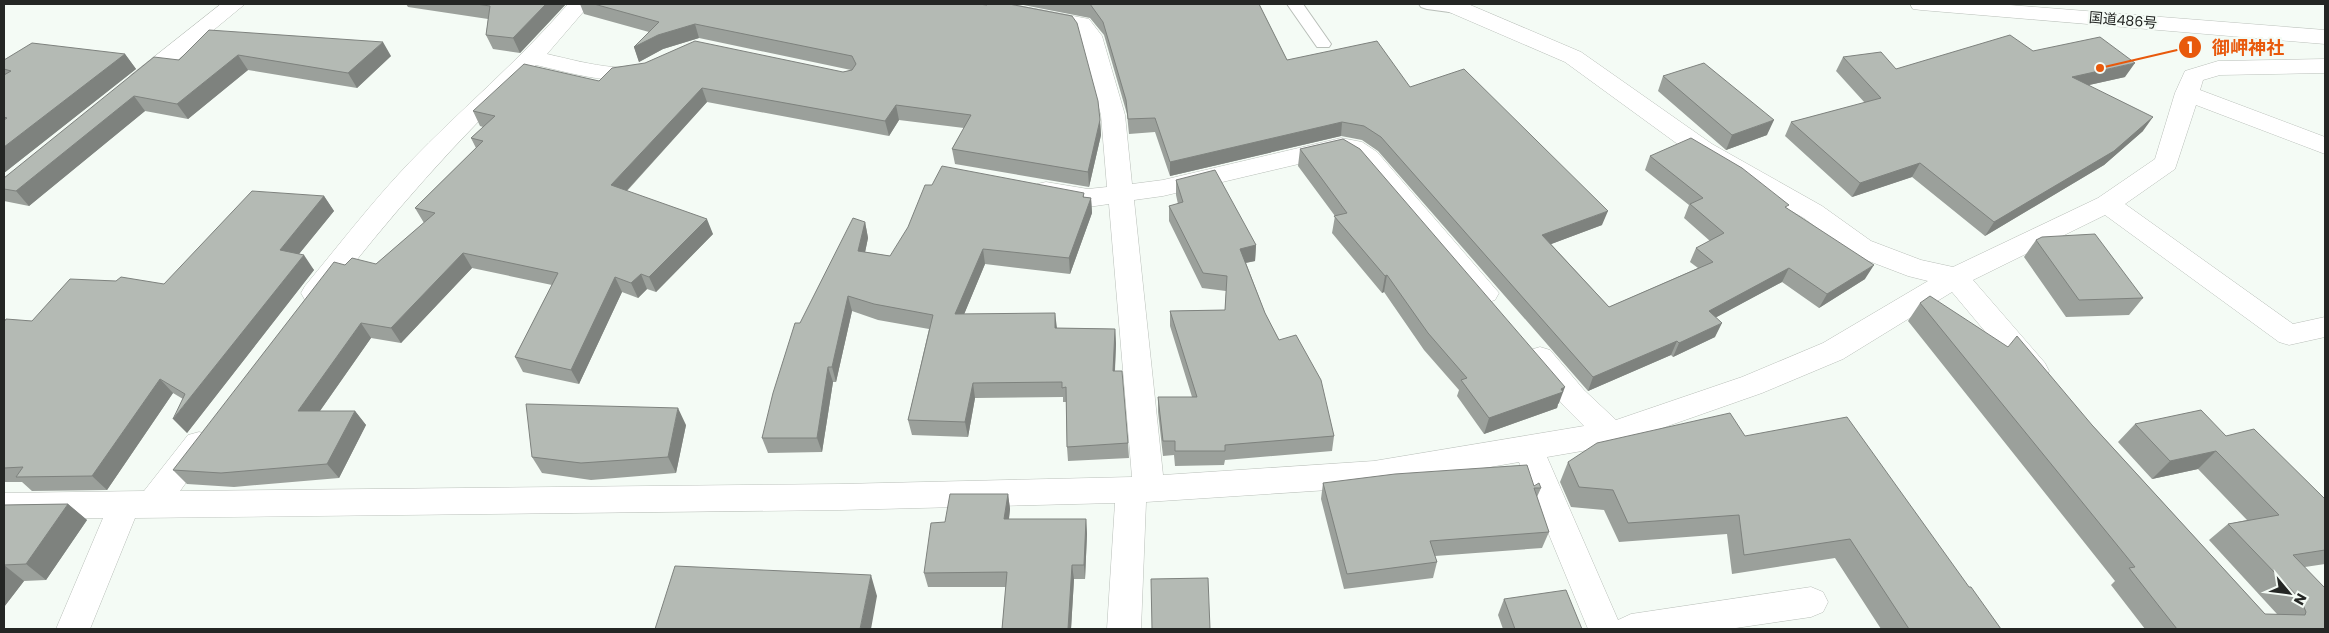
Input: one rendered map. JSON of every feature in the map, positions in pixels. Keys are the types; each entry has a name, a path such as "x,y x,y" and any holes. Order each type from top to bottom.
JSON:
{"main road":[{"path":"123,94 234,4"},
{"path":"302,309 374,219 417,170 491,94 532,57 579,4"},
{"path":"978,4 1081,24 1091,36 1112,115 1120,192 1140,489 1124,629"},
{"name":"国道486号","path":"1921,4 2325,37"},
{"path":"1457,6 1573,57 1703,150 1813,212 1862,248 1917,269 1955,277 2050,388"},
{"path":"532,57 605,74 643,71 664,60"},
{"path":"4,506 841,497 1140,489 1374,474 1611,434 1752,385 1833,350 1955,277 2106,204 2166,163 2193,76 2218,68 2325,66"},
{"path":"2187,93 2325,146"},
{"path":"1019,185 1088,198 1120,192 1163,188 1341,146 1353,148 1368,158 1497,308"},
{"path":"2106,204 2289,335 2325,327"},
{"path":"1523,338 1574,398 1611,434"},
{"path":"73,629 138,506 211,427"},
{"path":"1528,448 1605,629"},
{"path":"1631,629 1811,602"}],"lane":[{"path":"1295,4 1323,44"},
{"path":"1427,4 1457,6"}],"building":[{"path":"476,4 546,4 513,38 486,35 490,6"},
{"path":"594,4 1009,4 1072,16 1077,23 1098,101 1100,120 1088,172 952,149 971,115 896,105 885,121 702,88 611,185 707,219 649,277 641,274 631,283 615,277 571,370 515,357 558,273 463,253 391,328 361,323 298,411 355,411 327,464 221,473 173,470 334,262 345,265 352,258 376,264 435,213 415,208 483,141 471,138 495,116 473,111 524,64 599,81 612,68 645,63 695,41 843,72 852,70 856,64 852,56 695,24 658,35 634,47 659,22"},
{"path":"1090,4 1259,4 1287,60 1377,41 1410,87 1464,69 1608,211 1542,235 1609,307 1713,262 1696,248 1724,233 1690,204 1703,198 1650,156 1691,138 1742,168 1789,205 1785,207 1874,265 1827,294 1789,268 1709,311 1722,323 1679,343 1677,341 1593,377 1381,137 1364,126 1342,122 1170,162 1155,118 1128,119 1126,100 1103,22"},
{"path":"209,30 383,42 348,73 238,55 177,104 134,96 16,191 4,189 4,178 154,57 179,60"},
{"path":"2010,35 2033,51 2100,37 2135,63 2072,77 2153,117 2114,151 1994,222 1920,163 1860,183 1791,122 1881,98 1843,57 1881,52 1896,69"},
{"path":"32,43 125,54 4,147 4,120 7,118 4,117 4,75 11,71 4,69 4,60"},
{"path":"1704,63 1774,120 1732,135 1663,76"},
{"path":"1343,139 1360,149 1565,387 1561,389 1563,392 1489,418 1461,380 1467,378 1428,333 1387,275 1385,276 1334,216 1347,213 1300,149"},
{"path":"942,166 1084,193 1083,197 1091,198 1069,258 983,249 955,314 1055,313 1055,328 1115,329 1113,371 1122,371 1128,443 1067,447 1066,387 1062,388 1062,382 973,383 965,422 908,420 933,315 874,304 848,296 832,367 828,367 817,438 762,438 773,393 795,323 800,323 853,218 865,222 858,251 890,256 908,227 925,185 932,185"},
{"path":"1215,170 1256,245 1240,249 1265,313 1279,340 1296,335 1321,380 1334,436 1225,445 1225,451 1175,451 1175,441 1163,441 1158,397 1197,397 1170,311 1225,310 1227,276 1203,273 1169,206 1183,202 1176,180"},
{"path":"252,191 324,196 280,250 304,255 173,419 185,394 160,379 92,476 16,477 23,467 4,468 4,322 6,319 32,321 70,279 116,281 121,277 164,284"},
{"path":"2095,234 2143,298 2079,300 2036,240 2042,237"},
{"path":"1930,296 2008,347 2017,336 2092,425 2265,614 2305,615 2306,612 2301,600 2228,524 2279,515 2216,451 2170,461 2135,424 2201,410 2226,436 2254,429 2325,499 2325,550 2293,555 2325,588 2325,629 2177,629 2129,568 2135,567 1920,303"},
{"path":"526,404 678,408 668,457 581,463 532,457"},
{"path":"1730,413 1745,436 1847,417 2001,629 1909,629 1850,539 1744,555 1739,515 1628,523 1613,490 1579,487 1568,462 1597,443"},
{"path":"1527,465 1534,486 1539,483 1541,488 1534,488 1549,532 1430,541 1437,562 1347,574 1323,483 1395,474"},
{"path":"950,494 1008,494 1004,519 1086,519 1084,565 1072,565 1068,629 1002,629 1007,572 924,573 931,523 945,522"},
{"path":"68,504 26,564 4,565 4,505"},
{"path":"675,566 871,575 860,629 655,629"},
{"path":"1208,578 1210,629 1152,629 1151,579"},
{"path":"1566,590 1582,629 1515,629 1504,599"}],"place":[{"name":"御岬神社","path":"2100,68"}]}
